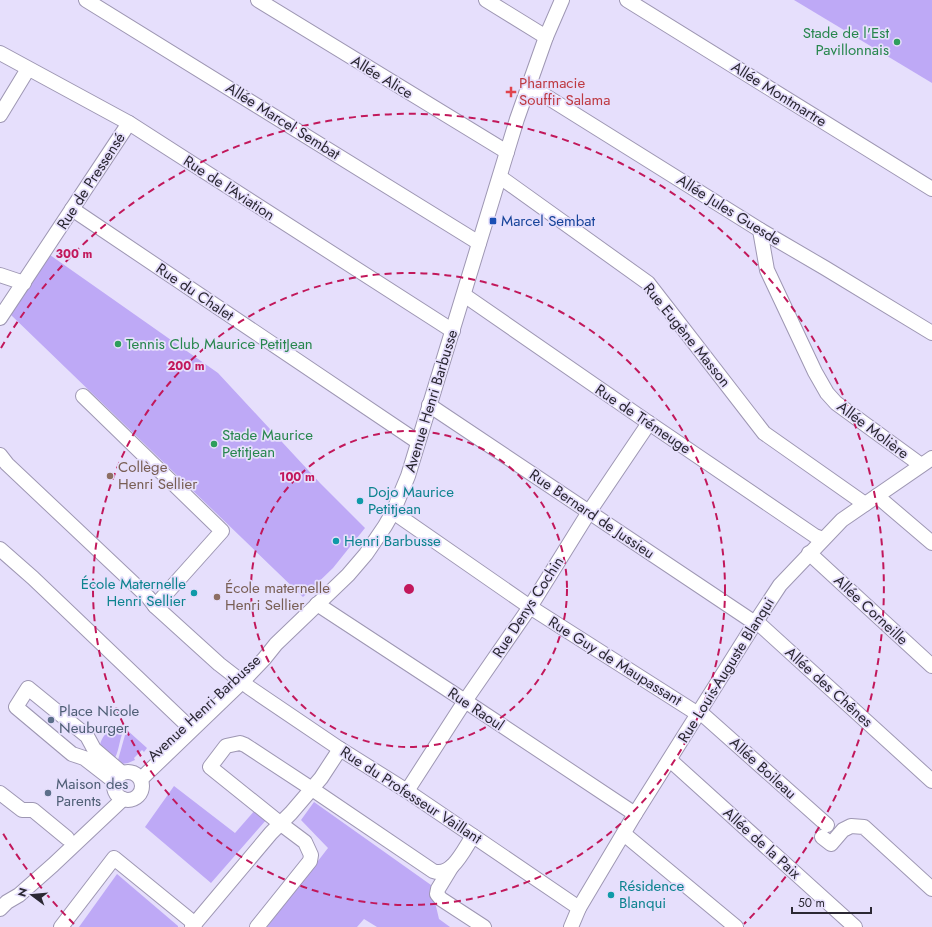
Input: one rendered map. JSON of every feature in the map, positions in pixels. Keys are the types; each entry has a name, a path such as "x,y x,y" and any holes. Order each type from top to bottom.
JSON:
{"street":[{"name":"Allée Marcel Sembat","path":"86,0 479,243"},
{"name":"Allée Alice","path":"258,0 507,152"},
{"path":"486,0 546,37"},
{"name":"Avenue Henri Barbusse","path":"2,902 19,895 53,866 125,783 239,679 260,654 276,644 348,575 366,554 393,512 408,476 517,119 546,37 562,0"},
{"name":"Allée Montmartre","path":"627,0 932,189"},
{"name":"Rue de l'Aviation","path":"0,53 129,123 453,331"},
{"path":"0,115 28,69"},
{"name":"Allée Jules Guesde","path":"528,86 760,230 932,333"},
{"name":"Rue de Pressensé","path":"0,318 129,123"},
{"name":"Rue Eugène Masson","path":"500,177 648,283 764,433 865,504"},
{"name":"Rue du Chalet","path":"72,209 418,442"},
{"name":"Allée Molière","path":"760,230 768,270 815,372 827,393 836,403 927,461"},
{"path":"0,275 24,283"},
{"name":"Rue de Trémeuge","path":"464,295 815,536 823,539"},
{"path":"83,396 222,531 155,606"},
{"name":"Rue Bernard de Jussieu","path":"430,405 755,622"},
{"name":"Rue Denys Cochin","path":"407,791 465,701 530,607 589,512 649,423"},
{"name":"Rue du Professeur Vaillant","path":"0,455 6,464 148,597 155,606 219,664 340,749 407,791 579,908"},
{"name":"Rue Louis-Auguste Blanqui","path":"571,927 579,908 635,814 755,622 780,585 842,520 927,461"},
{"path":"877,496 932,543"},
{"name":"Rue Guy de Maupassant","path":"393,512 530,607 699,713"},
{"path":"0,549 33,578 186,724"},
{"name":"Allée Corneille","path":"809,553 932,666"},
{"name":"Rue Raoul","path":"317,604 635,814"},
{"name":"Allée des Chênes","path":"755,622 932,781"},
{"name":"Avenue Henri Barbusse","path":"2,902 186,724 239,679"},
{"path":"28,688 87,736 94,749 125,783 84,758 72,754 16,707 28,688"},
{"name":"Allée Boileau","path":"699,713 824,831 831,844 843,830 850,826 864,827 932,889"},
{"path":"257,927 310,861 311,855 305,842 210,766 226,746 240,743 245,745 433,871 443,872 453,866"},
{"path":"61,927 114,858 194,926 312,789 340,749"},
{"name":"Allée de la Paix","path":"670,760 855,927"},
{"path":"0,793 22,810 33,810 67,838"},
{"path":"624,834 736,927"},
{"path":"473,836 438,889 437,894 441,899 484,927"}],"shaded area":[{"name":"Stade de l'Est Pavillonnais","path":"794,0 932,0 932,83"},
{"name":"Stade Maurice Petitjean","path":"50,255 218,373 320,483 365,528 333,568 303,597 11,315"},
{"path":"116,726 125,728 115,758 100,746 100,743 105,734"},
{"path":"128,731 147,748 144,752 142,750 134,758 135,760 122,764 118,760 125,735"},
{"path":"174,786 235,833 256,809 267,819 211,883 145,827"},
{"path":"314,802 431,885 439,919 450,927 377,927 364,919 357,927 267,927 328,848 301,820"},
{"path":"117,874 178,926 178,927 79,927"}],"place":[{"name":"Stade de l'Est Pavillonnais","path":"897,42"},
{"name":"Pharmacie Souffir Salama","path":"511,92"},
{"name":"Marcel Sembat","path":"493,221"},
{"name":"Tennis Club Maurice PetitJean","path":"118,344"},
{"name":"Stade Maurice Petitjean","path":"214,444"},
{"name":"Collège Henri Sellier","path":"110,476"},
{"name":"Dojo Maurice Petitjean","path":"360,501"},
{"name":"Henri Barbusse","path":"336,541"},
{"name":"École Maternelle Henri Sellier","path":"194,593"},
{"name":"École maternelle Henri Sellier","path":"217,597"},
{"name":"Place Nicole Neuburger","path":"51,720"},
{"name":"Maison des Parents","path":"48,793"},
{"name":"Résidence Blanqui","path":"611,895"}]}
